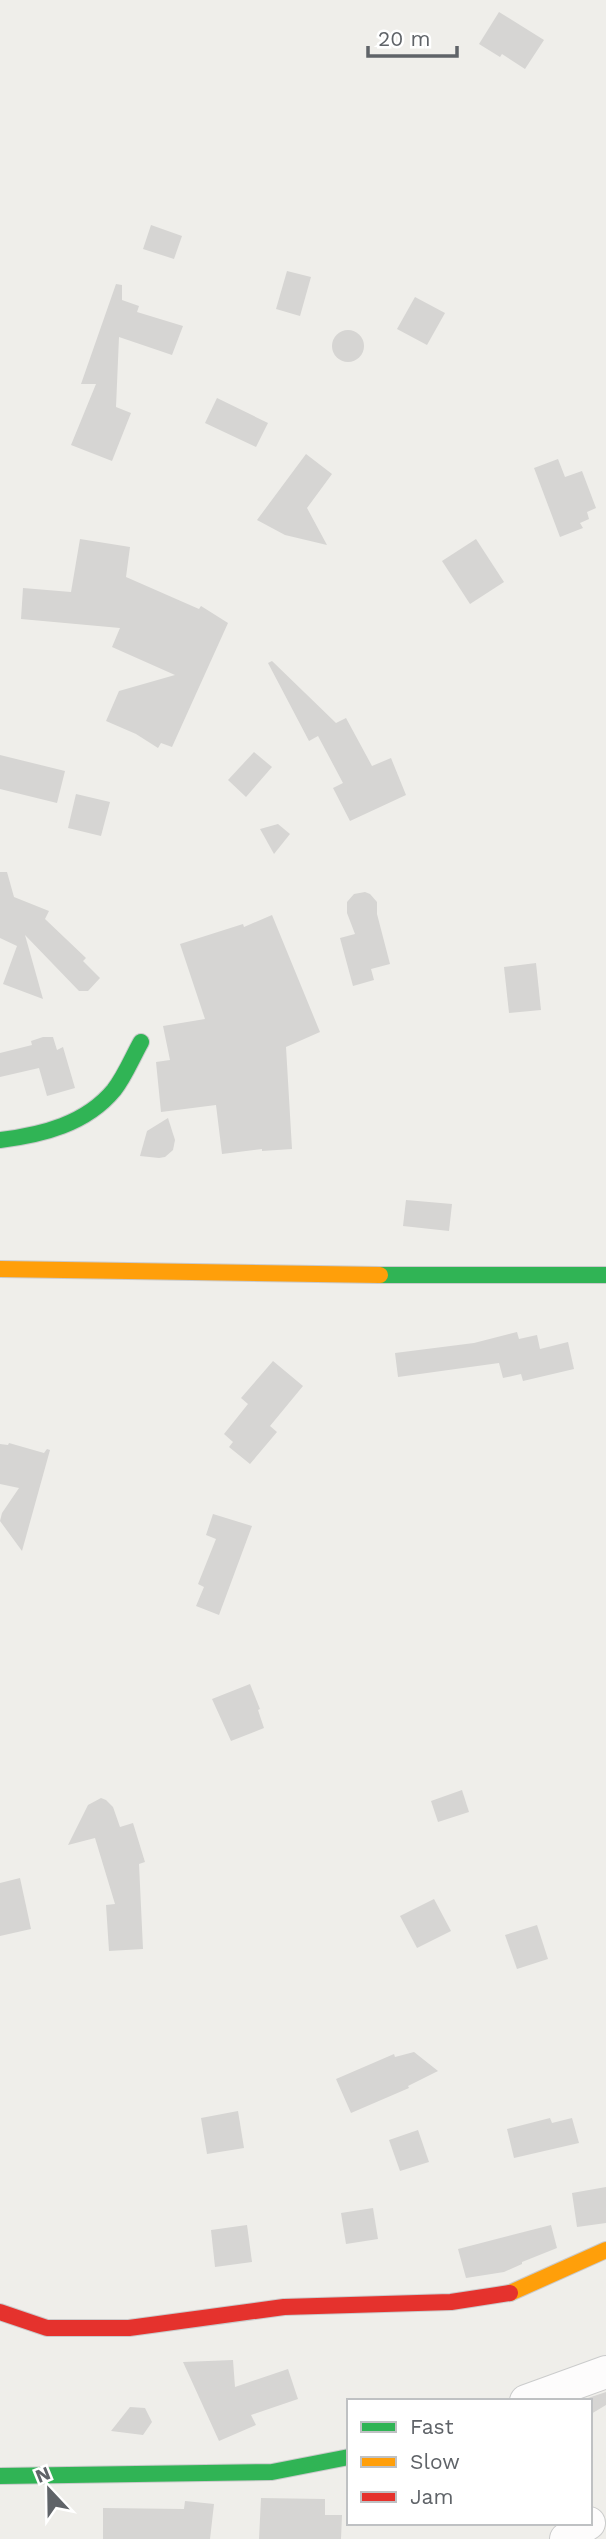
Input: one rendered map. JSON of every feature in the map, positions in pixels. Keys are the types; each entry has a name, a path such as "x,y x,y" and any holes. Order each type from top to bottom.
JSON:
{"street":[{"path":"0,1140 23,1138 78,1120 101,1104 115,1089 141,1042"},
{"path":"0,1269 440,1276 606,1275"},
{"path":"0,2312 47,2328 129,2328 284,2307 450,2302 510,2292 606,2250"},
{"path":"532,2399 606,2372"},
{"path":"0,2476 272,2472 347,2457"},
{"path":"566,2539 587,2525"}],"building":[{"path":"499,12 544,40 525,69 502,54 500,57 479,44"},
{"path":"151,225 182,236 174,259 143,249"},
{"path":"287,271 311,277 300,316 276,309"},
{"path":"116,284 122,285 122,300 139,306 137,312 183,326 172,355 119,337 116,407 131,413 112,461 71,445 96,384 81,384"},
{"path":"415,297 445,313 427,345 397,329"},
{"path":"348,330 359,335 364,346 359,357 348,362 337,357 332,346 337,335"},
{"path":"217,398 268,423 256,447 205,423"},
{"path":"306,454 332,474 307,508 327,545 285,535 257,520"},
{"path":"558,459 565,477 582,471 596,508 587,512 589,519 580,523 583,528 560,537 534,468"},
{"path":"80,539 130,547 126,577 199,609 201,606 228,623 172,747 161,743 158,748 136,734 106,721 119,691 175,675 112,647 120,628 21,619 23,588 71,592"},
{"path":"476,539 504,582 470,604 442,561"},
{"path":"272,661 336,723 346,718 372,766 391,758 406,795 350,821 333,788 343,783 318,736 309,741 268,663"},
{"path":"254,752 272,767 246,797 228,780"},
{"path":"0,755 65,771 57,803 0,789"},
{"path":"76,794 110,802 101,836 68,828"},
{"path":"278,824 290,834 274,854 260,829"},
{"path":"0,872 7,872 14,897 49,911 45,919 86,958 83,961 100,978 88,991 79,991 25,935 43,999 3,984 17,946 0,938"},
{"path":"365,892 377,902 377,914 390,964 371,969 374,980 353,986 340,938 355,934 347,913 347,902 354,894"},
{"path":"272,915 320,1032 286,1047 292,1149 262,1149 222,1154 216,1105 161,1112 156,1062 170,1060 163,1026 205,1019 180,944 243,924 244,927"},
{"path":"536,963 541,1010 509,1013 504,967"},
{"path":"53,1037 57,1050 63,1047 75,1088 47,1096 39,1068 0,1077 0,1053 32,1045 31,1041"},
{"path":"168,1118 175,1140 173,1150 165,1157 140,1156 147,1131"},
{"path":"406,1200 452,1204 449,1231 403,1226"},
{"path":"517,1332 519,1339 537,1335 540,1349 568,1342 574,1369 523,1381 521,1374 503,1378 499,1363 398,1377 395,1353 474,1343"},
{"path":"273,1361 303,1386 270,1426 277,1432 250,1464 229,1447 233,1442 224,1434 248,1404 241,1398"},
{"path":"9,1443 44,1453 47,1449 50,1450 22,1551 0,1521 2,1513 19,1488 0,1484 0,1444"},
{"path":"213,1514 252,1526 219,1615 196,1606 204,1587 198,1584 216,1539 206,1535"},
{"path":"250,1684 264,1728 231,1741 212,1699"},
{"path":"462,1790 469,1812 438,1822 431,1801"},
{"path":"101,1798 113,1807 120,1827 133,1823 145,1862 139,1864 143,1949 109,1951 106,1905 115,1904 95,1838 68,1845 88,1805"},
{"path":"20,1878 31,1929 0,1936 0,1883"},
{"path":"434,1899 451,1931 417,1948 400,1916"},
{"path":"537,1925 548,1959 517,1969 505,1935"},
{"path":"414,2052 438,2071 408,2086 409,2088 351,2113 336,2079 394,2054 395,2057"},
{"path":"238,2111 244,2148 207,2154 201,2118"},
{"path":"550,2118 552,2123 572,2118 579,2143 514,2158 507,2129"},
{"path":"418,2130 429,2162 400,2171 389,2140"},
{"path":"606,2187 606,2223 577,2227 572,2193"},
{"path":"373,2208 378,2239 346,2244 341,2213"},
{"path":"247,2225 252,2262 215,2267 211,2230"},
{"path":"551,2225 557,2248 504,2272 466,2278 458,2249"},
{"path":"233,2360 235,2387 288,2369 298,2399 251,2415 256,2425 219,2441 183,2362"},
{"path":"606,2392 606,2405 592,2413 592,2399 585,2399"},
{"path":"130,2407 145,2408 152,2422 143,2435 111,2431"},
{"path":"261,2498 325,2499 325,2515 342,2515 341,2539 259,2539"},
{"path":"185,2501 214,2504 210,2539 103,2539 103,2508 184,2509"}],"traffic: fast":[{"path":"0,1140 32,1135 62,1126 103,1102 125,1073 141,1042"},
{"path":"380,1275 606,1275"},
{"path":"0,2476 272,2472 347,2457"}],"traffic: slow":[{"path":"0,1269 380,1275"},
{"path":"510,2293 606,2250"}],"traffic: jam":[{"path":"0,2312 47,2328 129,2328 284,2307 451,2302 510,2293"}]}
